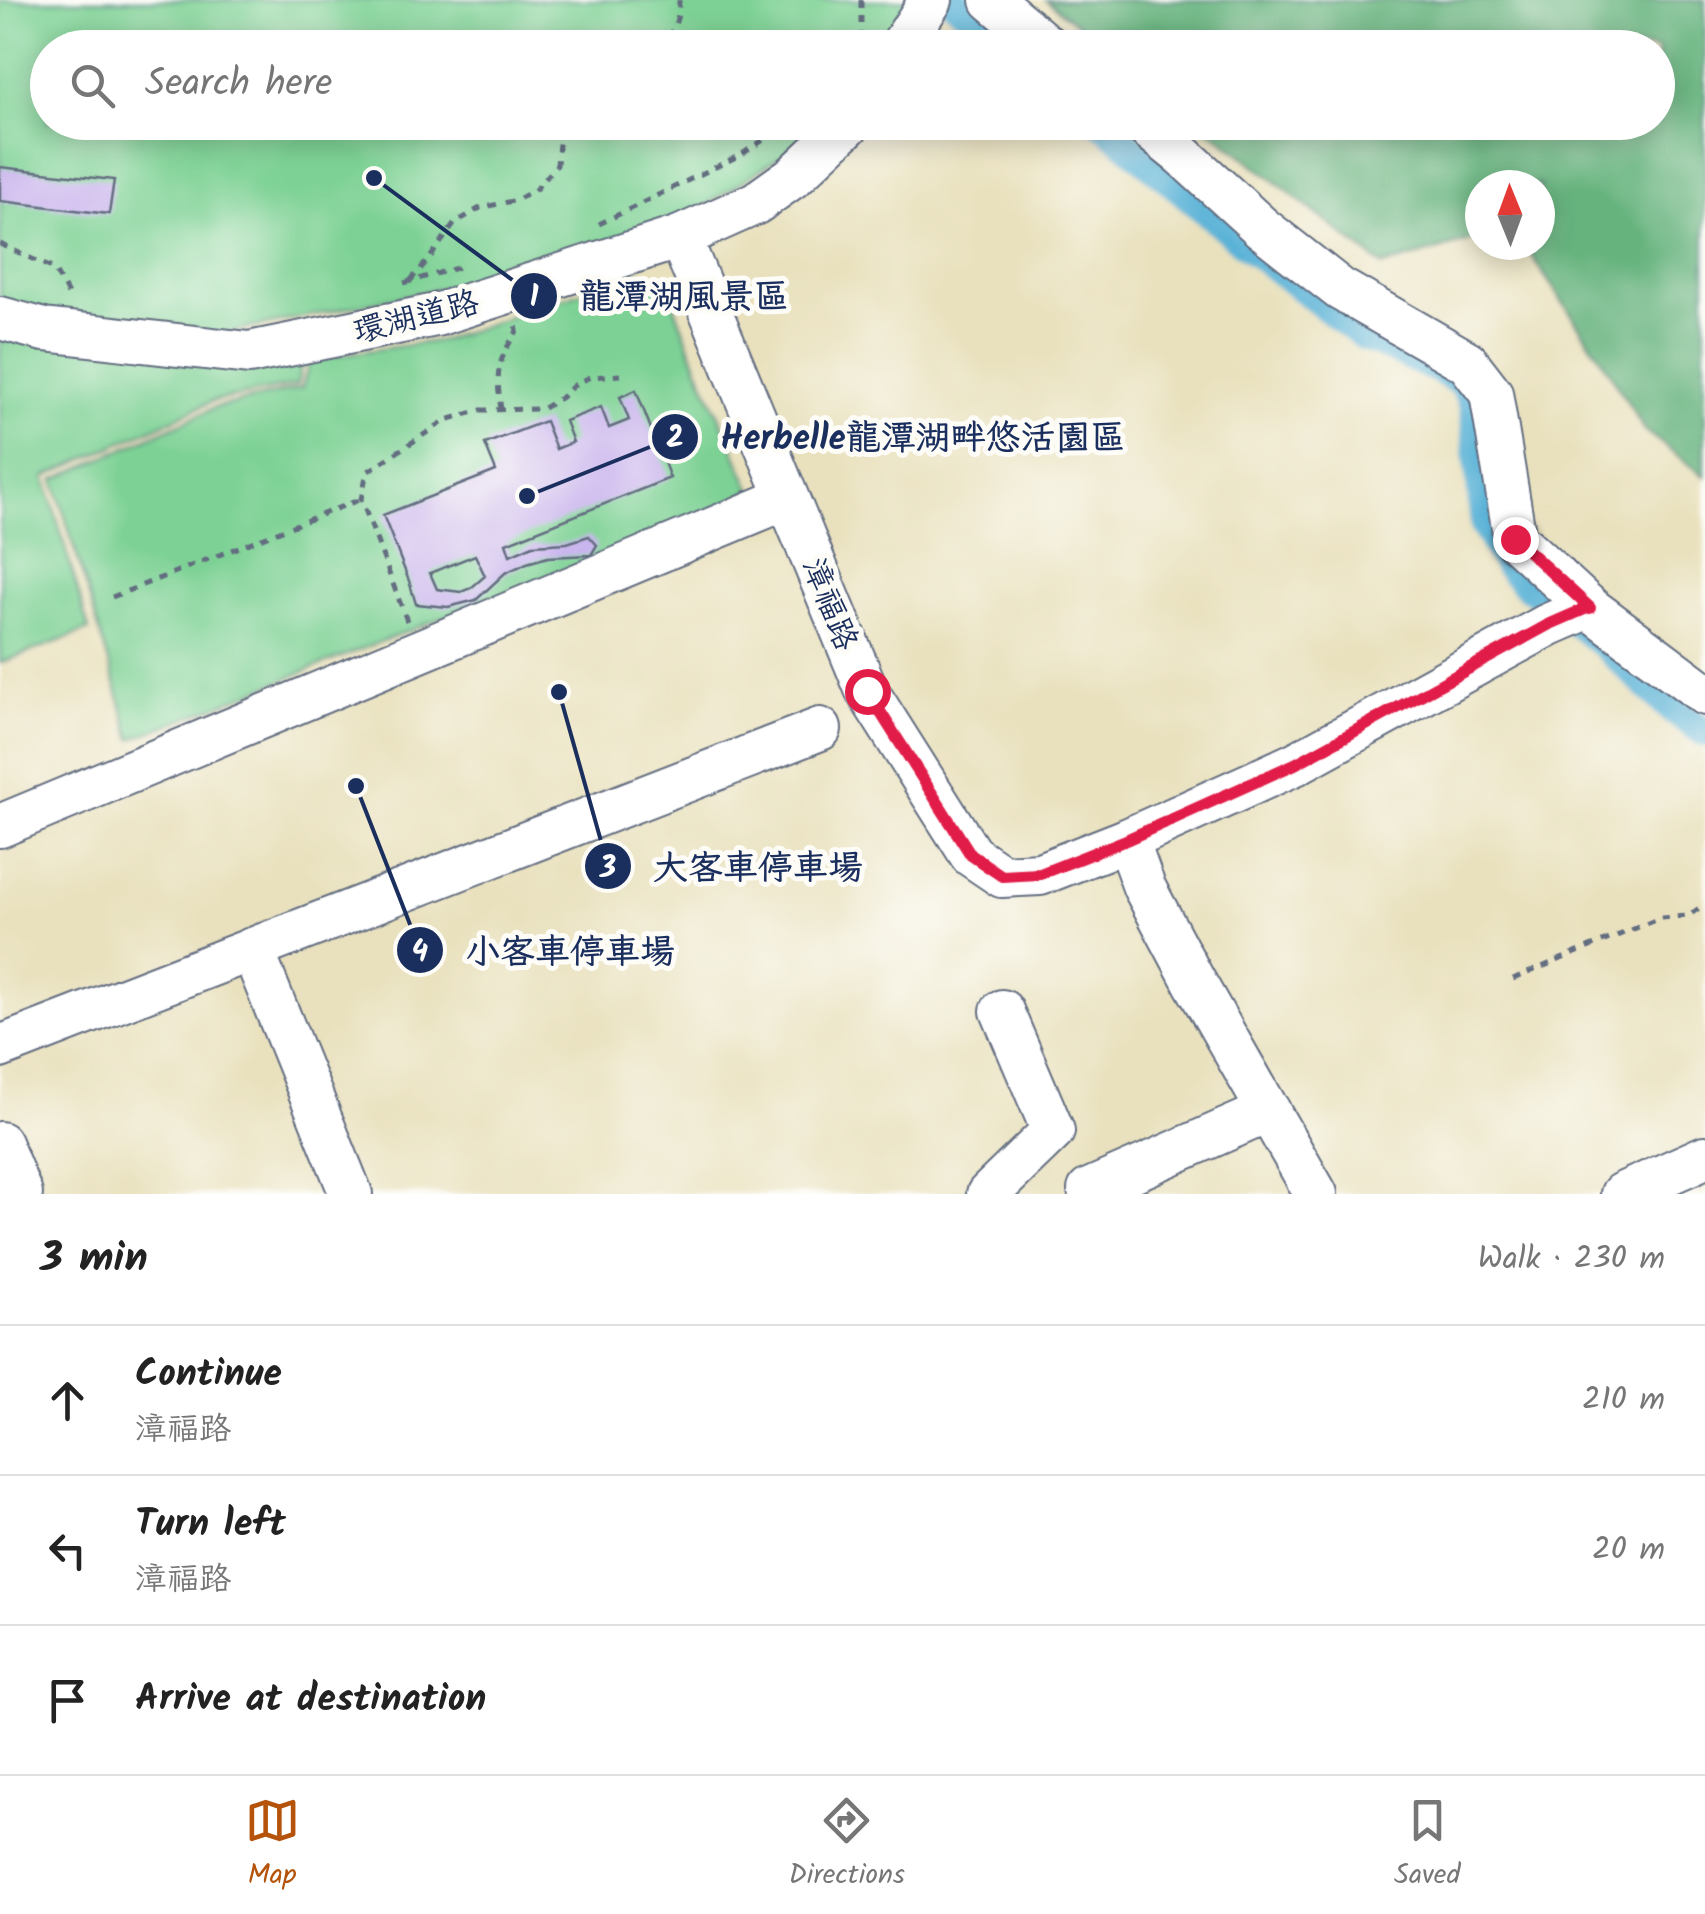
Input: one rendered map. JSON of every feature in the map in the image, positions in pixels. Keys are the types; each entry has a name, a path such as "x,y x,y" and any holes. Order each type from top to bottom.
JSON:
{"street":[{"path":"912,30 931,0"},
{"path":"992,0 1027,30"},
{"name":"環湖道路","path":"0,318 44,330 249,353 436,315 680,238 756,203 794,176 832,140"},
{"path":"1163,140 1260,227 1340,288 1468,362 1491,393 1515,539 1589,608 1705,694"},
{"name":"漳福路","path":"680,238 867,691 971,855 1002,876 1040,874 1295,764 1548,625 1589,608"},
{"path":"0,826 787,498"},
{"path":"0,1046 820,729"},
{"path":"1126,840 1144,887 1194,981 1316,1194"},
{"path":"252,950 351,1194"},
{"path":"988,1194 1052,1131 1002,1011"},
{"path":"1089,1190 1269,1112"},
{"path":"0,1143 21,1194"},
{"path":"1622,1194 1705,1157"}],"path":[{"path":"672,30 679,17 679,0"},
{"path":"861,0 861,30"},
{"path":"464,266 406,282 430,259 456,222 480,208 517,200 536,189 557,165 559,140"},
{"path":"591,228 763,140"},
{"path":"0,244 54,269 74,306"},
{"path":"501,410 496,374 518,331 510,292"},
{"path":"419,652 360,499 366,472 446,420 482,410 542,409 572,386 590,378 621,374"},
{"path":"112,596 360,499"},
{"path":"1513,979 1660,918 1688,916 1705,904"}],"green space":[{"path":"0,0 909,0 893,30 30,30 30,140 805,140 676,225 466,283 204,338 0,306"},
{"path":"1046,0 1705,0 1705,476 1645,431 1534,260 1555,260 1555,170 1465,170 1465,242 1383,266 1223,140 1675,140 1675,30 1084,30"},
{"path":"638,272 667,286 754,496 132,739 54,480 216,407 302,388 310,359 443,340"},
{"path":"0,340 303,359 297,385 213,401 45,477 89,630 0,663"}],"building":[{"path":"0,167 114,180 109,214 0,201"},
{"path":"636,390 670,478 506,543 510,555 533,545 567,543 589,536 597,545 591,555 548,557 527,563 505,573 476,600 448,607 416,604 383,515 496,471 485,444 545,421 556,449 573,442 565,421 601,407 609,428 629,420 620,397","holes":["475,555 485,576 461,592 437,589 430,573"]}],"waterway":[{"path":"953,0 990,30"},
{"path":"1123,140 1249,247 1364,336 1464,384 1474,406 1485,525 1507,564 1524,582 1604,644 1672,709 1705,732"}],"place":[{"name":"龍潭湖風景區","path":"374,178"},
{"name":"Herbelle龍潭湖畔悠活園區","path":"527,496"},
{"name":"大客車停車場","path":"559,692"},
{"name":"小客車停車場","path":"356,786"}],"route":[{"path":"867,691 971,855 1002,876 1040,874 1295,764 1548,625 1590,608 1515,539"}]}
